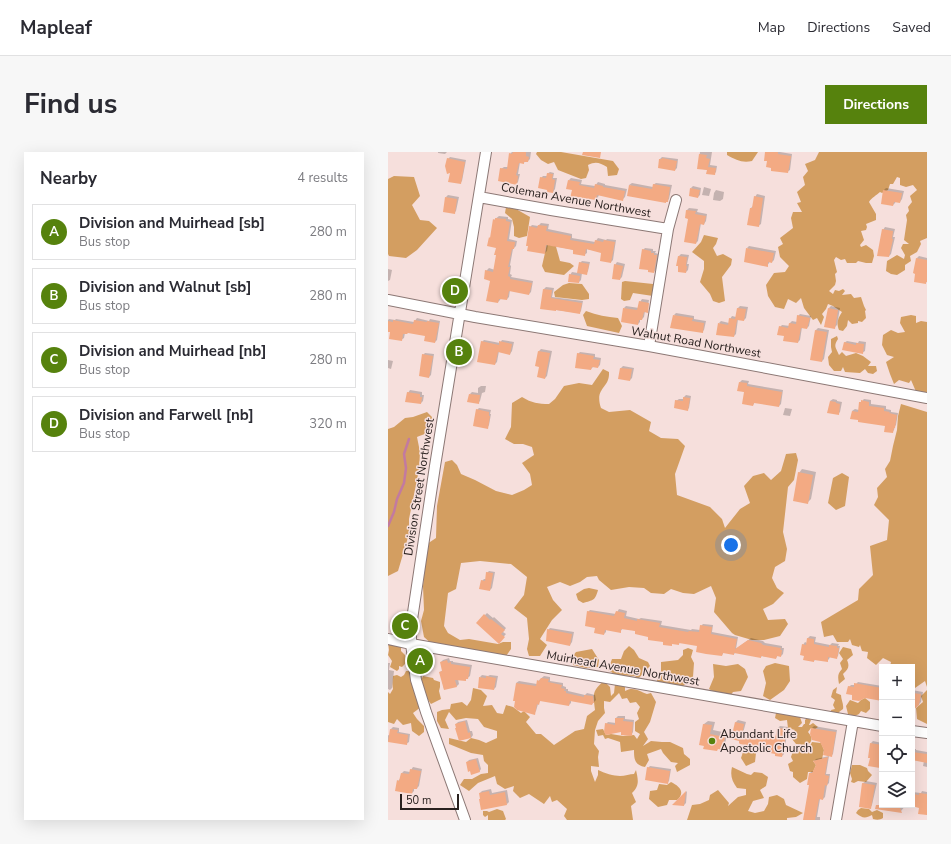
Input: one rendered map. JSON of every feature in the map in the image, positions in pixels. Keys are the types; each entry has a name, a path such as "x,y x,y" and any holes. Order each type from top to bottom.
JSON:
{"street":[{"name":"Division Street Northwest","path":"465,820 416,680 411,644 411,626 486,152"},
{"name":"Coleman Avenue Northwest","path":"479,197 668,229"},
{"path":"649,346 668,229 676,200"},
{"name":"Walnut Road Northwest","path":"388,300 460,314 649,346 927,398"},
{"name":"Muirhead Avenue Northwest","path":"388,639 879,725"},
{"path":"837,820 853,721"},
{"path":"915,731 927,733"}],"shaded area":[{"path":"537,152 561,152 613,161 619,169 617,175 608,176 607,167 593,163 588,165 589,170 586,178 581,179 558,170 554,162 548,164 541,160 536,154"},
{"path":"727,152 758,152 752,161 745,162 730,157 727,155"},
{"path":"819,152 927,152 927,238 920,241 921,244 917,252 910,256 911,261 905,265 905,270 897,275 886,271 887,261 897,255 904,259 905,255 901,248 903,244 909,244 904,240 907,220 906,215 909,211 908,207 912,202 910,196 917,190 913,185 906,187 900,185 900,178 897,177 893,184 890,184 888,190 882,193 880,192 869,202 876,214 876,220 866,224 866,230 861,231 864,240 860,245 861,247 866,245 873,250 874,256 872,263 858,261 856,263 847,263 845,259 841,260 836,257 834,260 837,272 835,274 836,281 835,285 829,291 833,294 835,290 839,291 843,289 845,291 842,295 851,294 854,298 861,297 866,310 866,318 862,322 858,321 858,323 852,324 848,320 847,326 843,331 839,330 838,325 842,312 833,306 828,304 822,314 824,317 821,325 817,318 813,320 804,308 801,298 796,303 788,299 784,309 775,307 768,296 766,285 774,273 785,272 789,266 780,257 778,247 783,244 780,238 793,228 791,218 793,212 802,212 797,203 801,202 797,192 805,185 803,177 808,171 805,164 815,160"},
{"path":"394,176 414,177 420,196 412,205 420,220 429,221 437,228 417,250 406,258 389,256 388,254 388,179"},
{"path":"506,207 516,209 530,217 527,236 519,238 514,236 512,219 505,213"},
{"path":"704,235 718,238 713,248 717,256 723,254 732,259 731,265 722,277 725,301 719,303 713,301 710,294 700,282 704,269 704,261 692,252 701,242"},
{"path":"555,243 560,261 570,263 574,266 564,275 545,272 542,266 547,244"},
{"path":"622,282 653,284 656,291 653,296 633,293 630,300 624,301 621,299"},
{"path":"569,283 582,284 589,294 589,299 582,300 555,297 554,292 563,285"},
{"path":"586,311 602,316 618,318 622,326 619,333 587,326 583,315"},
{"path":"911,315 916,316 916,323 921,321 927,322 927,393 917,394 911,380 909,383 899,380 894,384 886,362 894,357 887,355 882,345 883,335 891,330 898,333 905,332 900,323 901,317"},
{"path":"837,336 838,339 835,345 839,355 842,352 846,356 856,353 871,362 868,366 876,366 877,371 873,374 868,373 865,369 860,373 845,372 843,367 841,371 834,371 829,365 828,357 832,352 831,339"},
{"path":"603,369 609,372 609,378 599,396 601,408 609,412 630,410 651,422 649,431 661,438 678,439 685,446 675,474 677,495 710,507 722,519 725,528 740,509 750,503 744,486 753,476 764,473 771,480 781,471 786,454 796,453 798,460 794,480 788,487 783,532 787,549 785,561 775,567 772,578 777,588 784,593 773,604 763,609 768,620 785,619 788,624 780,636 764,640 752,640 732,633 714,612 716,598 711,586 694,594 683,593 671,589 664,594 651,593 644,588 629,587 611,590 599,580 597,576 587,577 570,586 560,582 547,587 553,600 562,610 552,620 540,639 547,645 540,656 529,656 527,649 529,639 527,618 514,608 524,595 527,577 511,564 480,561 461,563 456,589 448,593 444,626 448,633 460,640 469,639 498,644 503,642 511,642 511,649 506,656 434,646 424,637 421,621 424,610 423,586 427,544 436,538 437,506 445,462 452,460 457,465 461,474 496,491 512,495 524,490 532,485 530,474 522,463 534,455 532,447 523,444 514,444 505,439 511,427 512,403 522,397 535,403 549,404 555,399 564,386 579,383 592,385"},
{"path":"901,404 927,412 927,687 925,681 915,688 915,664 891,664 891,662 883,658 876,665 867,658 868,652 862,651 860,645 859,647 852,645 850,639 848,642 837,642 833,635 824,637 821,622 858,600 859,589 873,575 870,546 887,540 889,520 874,505 878,497 877,488 887,477 885,469 890,461 897,430"},
{"path":"427,412 432,417 431,429 425,434 417,437 420,452 419,470 409,519 409,534 398,571 388,576 388,429 394,427 405,418"},
{"path":"842,473 849,477 845,506 836,510 828,503 833,478"},
{"path":"589,588 598,590 595,598 583,603 578,600 576,594"},
{"path":"388,641 401,647 401,651 405,655 406,663 402,667 399,666 397,671 390,667 392,661 388,655"},
{"path":"629,646 634,650 639,658 648,662 650,666 638,679 635,676 616,675 608,670 612,659 621,659 624,651"},
{"path":"843,647 851,649 853,655 847,660 848,668 843,674 845,679 839,684 838,678 842,669 840,663 843,659 839,653"},
{"path":"688,648 693,650 691,657 694,663 693,677 683,686 657,683 657,678 661,671 661,662 678,660 683,655 683,650"},
{"path":"592,649 599,660 598,667 586,668 573,665 572,657 576,652"},
{"path":"775,663 789,666 790,681 784,690 770,700 763,696 766,683 763,671 766,666"},
{"path":"713,664 726,666 738,664 745,669 748,677 741,691 733,692 730,696 718,694 709,689 714,677"},
{"path":"406,671 410,671 412,675 410,681 420,683 423,676 433,678 434,680 440,682 439,691 441,699 431,704 426,697 421,707 413,713 424,726 424,732 419,736 412,731 411,723 403,725 397,719 394,724 388,722 388,692 390,694 393,689 393,676 397,675 401,677"},
{"path":"604,681 610,687 611,696 614,693 615,684 625,686 625,691 633,689 647,694 651,693 656,702 650,722 644,732 648,739 643,746 651,741 670,742 683,748 684,754 690,759 690,765 677,772 675,766 678,763 671,762 661,749 647,754 649,760 645,767 639,765 635,759 634,750 621,752 620,742 608,738 605,739 603,735 598,736 596,730 603,729 606,735 634,735 637,739 640,734 635,731 635,722 639,719 637,713 640,707 636,702 630,703 627,698 622,699 619,693 610,702 604,701 605,713 598,721 595,730 594,744 599,751 599,767 591,766 591,771 595,782 598,775 598,770 620,776 634,774 636,770 638,779 637,785 632,793 636,802 631,806 633,820 567,820 564,816 567,809 557,800 552,802 550,796 544,804 529,794 520,798 513,791 514,786 505,789 497,784 495,776 478,783 469,791 460,785 464,779 472,779 481,774 488,773 488,765 484,761 483,755 471,753 449,744 449,738 466,742 471,738 486,743 497,738 497,731 484,727 478,719 466,718 456,720 449,712 445,720 449,729 441,728 437,721 437,712 450,709 451,704 462,702 467,706 471,700 473,688 481,690 487,696 483,706 492,705 497,713 503,714 506,705 513,707 521,713 524,711 530,717 526,722 536,734 541,734 554,745 575,731 584,729 587,716 595,710 595,690"},
{"path":"837,687 836,693 841,695 843,707 838,716 832,715 831,710 835,709 833,705 835,700 831,697 833,690"},
{"path":"927,690 927,724 917,719 916,708 923,702 921,696"},
{"path":"865,698 870,702 870,709 866,713 861,711 855,716 848,714 846,706 850,700 858,703"},
{"path":"782,711 788,715 795,714 800,717 802,723 798,727 802,727 805,724 805,720 807,718 811,720 809,725 813,723 818,727 815,729 811,728 808,732 811,737 810,743 805,745 796,744 792,739 793,732 795,730 788,728 787,720 780,721 775,718 776,713"},
{"path":"812,742 821,743 824,750 822,759 813,761 816,765 813,772 808,772 807,779 800,783 793,777 793,772 790,771 788,764 793,761 791,757 794,748 800,745 808,750"},
{"path":"749,747 756,753 755,762 746,766 741,758 743,752"},
{"path":"852,765 860,765 867,768 872,775 866,782 851,782 852,779 850,773"},
{"path":"732,767 747,774 751,775 754,772 762,773 768,777 766,786 760,790 764,798 753,801 748,811 755,813 764,811 768,804 769,797 777,795 784,799 786,805 803,813 796,817 787,818 787,820 687,820 692,805 700,804 709,800 710,795 718,790 729,803 728,806 738,797 746,795 746,789 737,788 734,783 731,776"},
{"path":"671,782 677,785 680,790 680,797 677,800 669,800 667,805 658,807 649,799 650,791 657,790 659,784 667,785"},
{"path":"861,808 869,809 872,812 877,810 883,813 883,818 878,820 873,819 872,815 862,817 856,813"},
{"path":"497,809 503,811 505,820 488,820 488,815 485,817 483,815 483,811 489,812"}],"building":[{"path":"513,152 526,152 526,156 529,157 528,162 524,162 524,164 519,163 516,175 518,176 517,185 498,181 500,168 507,169 509,153 512,154"},
{"path":"583,152 601,152 600,158 582,155"},
{"path":"765,152 778,152 778,154 791,156 788,173 771,171 771,168 766,167 767,161 764,161"},
{"path":"699,154 707,155 706,158 710,159 708,167 716,168 715,175 706,174 707,170 697,169"},
{"path":"447,158 465,162 461,184 448,182 450,173 447,174 445,166"},
{"path":"662,158 677,161 675,171 658,168 659,159"},
{"path":"547,173 553,174 552,179 555,180 553,193 538,188 540,177 546,178"},
{"path":"568,180 580,182 579,185 594,188 595,184 625,191 623,201 597,195 596,200 577,197 577,199 570,198 572,190 566,189"},
{"path":"653,184 670,187 668,202 666,203 627,196 629,185 652,189"},
{"path":"690,188 700,190 698,198 689,196"},
{"path":"883,190 902,193 900,203 894,202 893,206 881,204"},
{"path":"754,196 763,198 759,227 747,225"},
{"path":"445,197 457,199 455,214 443,212"},
{"path":"686,210 696,211 695,214 706,216 704,225 700,224 696,244 684,242 688,219 685,218"},
{"path":"495,218 506,219 506,221 510,222 507,241 515,242 508,267 510,267 508,276 510,279 532,283 529,295 509,291 507,300 499,299 498,303 486,301 490,281 484,279 485,270 493,272 496,248 487,246 493,219 495,220"},
{"path":"538,225 547,226 546,231 571,236 570,240 594,244 595,240 615,242 611,263 600,261 601,253 586,249 585,256 573,254 573,250 546,245 545,254 527,251 528,246 526,246 529,226 537,228"},
{"path":"882,229 893,231 893,239 889,257 877,256"},
{"path":"746,248 774,253 772,263 768,262 768,267 744,262"},
{"path":"642,249 651,251 654,255 657,255 654,273 648,272 648,270 639,269"},
{"path":"678,256 687,257 686,273 678,272 678,266 676,266"},
{"path":"916,258 927,260 926,284 914,282 915,274 913,273"},
{"path":"579,262 589,264 587,275 577,273"},
{"path":"614,264 623,266 620,280 612,279"},
{"path":"569,274 580,276 579,283 568,282"},
{"path":"543,289 552,290 551,298 582,303 580,314 540,309"},
{"path":"639,301 649,303 648,313 644,312 642,320 639,320 638,325 621,322 623,308 637,310"},
{"path":"737,308 746,309 744,321 737,320 734,337 716,335 718,323 728,325 729,318 735,319"},
{"path":"828,308 838,310 835,329 824,327"},
{"path":"673,315 693,318 692,321 704,323 703,333 670,328"},
{"path":"797,315 810,318 807,329 801,328 798,343 783,341 784,336 777,335 779,326 788,328 789,323 796,324"},
{"path":"393,320 413,324 414,320 439,323 435,343 424,341 425,336 408,333 403,334 402,341 389,339 390,332 388,332 388,321 393,322"},
{"path":"815,330 827,332 822,362 810,360"},
{"path":"481,341 499,345 499,341 512,344 510,355 498,352 495,365 477,362"},
{"path":"844,342 856,345 856,343 864,344 863,354 842,350"},
{"path":"538,351 550,353 545,379 537,377 539,367 535,366"},
{"path":"577,353 594,356 593,359 600,360 598,368 592,367 591,370 575,368"},
{"path":"422,354 433,356 429,378 419,376"},
{"path":"620,368 632,369 630,381 618,379"},
{"path":"739,382 747,383 747,386 782,392 779,407 754,403 753,406 742,404 744,392 737,391"},
{"path":"407,392 420,394 420,397 422,397 421,404 405,402"},
{"path":"469,394 480,395 479,404 467,402"},
{"path":"683,397 690,398 688,411 674,408 675,400 683,401"},
{"path":"861,400 869,402 869,406 884,408 884,411 897,415 893,433 884,432 885,426 858,422 858,420 850,419 852,411 858,412 859,402 861,402"},
{"path":"830,401 840,404 839,415 827,413"},
{"path":"476,409 489,412 490,416 488,429 473,426"},
{"path":"798,472 813,475 808,504 793,501"},
{"path":"486,572 493,573 490,591 479,589 481,580 485,581"},
{"path":"587,611 614,616 616,611 625,613 624,618 660,623 659,627 688,632 699,632 700,625 712,627 711,634 737,639 735,649 748,640 761,643 763,645 781,648 781,657 777,656 776,659 734,653 734,655 723,653 722,656 706,654 696,652 697,646 679,643 679,645 672,644 672,646 663,645 663,642 648,640 648,637 635,634 635,631 621,629 621,633 605,630 604,635 594,633 595,628 585,626"},
{"path":"484,614 505,630 501,634 505,637 499,644 476,623"},
{"path":"547,629 572,634 570,646 546,641"},
{"path":"807,638 814,639 814,644 829,647 829,645 837,646 837,648 839,648 837,659 828,657 828,662 803,660 804,656 800,655 802,644 806,645"},
{"path":"447,660 448,663 451,662 451,664 470,667 468,679 466,679 466,681 455,680 457,687 444,690 439,672 442,671 440,662"},
{"path":"486,676 496,678 494,690 478,688 479,677 486,678"},
{"path":"541,678 549,679 548,682 562,685 561,688 565,689 564,691 566,691 566,693 584,697 584,695 593,696 594,703 592,705 570,701 569,706 540,701 539,705 537,704 535,715 517,710 514,707 515,701 513,701 516,683 536,686 537,680 539,681"},
{"path":"854,683 879,687 879,700 865,698 859,701 852,700 852,695 846,694 848,686 854,687"},
{"path":"915,693 921,694 919,705 915,708"},
{"path":"615,718 624,718 623,721 633,722 632,736 621,735 621,732 606,735 604,732 605,723 615,725"},
{"path":"465,721 471,738 459,741 455,724"},
{"path":"735,722 744,724 742,735 758,739 759,736 775,739 777,728 787,729 782,757 756,750 757,747 740,744 739,741 731,739"},
{"name":"Abundant Life Apostolic Church","path":"703,724 712,725 710,734 725,737 722,750 718,749 717,751 703,749 704,746 699,745"},
{"path":"811,728 836,732 832,757 823,755 824,750 820,742 812,740 810,734"},
{"path":"390,729 398,730 397,733 408,735 407,745 388,742"},
{"path":"870,743 879,744 879,768 868,766 870,758 868,758"},
{"path":"915,752 927,754 927,763 915,761"},
{"path":"828,757 825,775 829,776 827,786 825,785 823,800 819,799 815,820 803,820 809,785 807,785 809,773 812,773 816,765 813,761"},
{"path":"476,759 480,772 471,775 470,771 468,772 466,762"},
{"path":"647,767 670,771 668,784 645,780"},
{"path":"410,769 421,771 417,789 413,789 412,794 395,791 397,780 399,781 401,773 409,774"},
{"path":"862,783 875,785 871,809 859,807"},
{"path":"489,791 490,795 505,792 507,805 481,810 479,793"},
{"path":"686,791 684,806 672,805"},
{"path":"919,793 927,794 927,815 918,814 919,808 915,807 915,794 919,795"},
{"path":"876,805 879,805 879,808 900,808 902,813 875,809"}],"waterway":[{"path":"388,526 404,483 406,468 404,454 409,439"}],"place":[{"name":"Division and Farwell [nb]","path":"455,291"},
{"name":"Division and Walnut [sb]","path":"459,352"},
{"name":"Division and Muirhead [nb]","path":"405,626"},
{"name":"Division and Muirhead [sb]","path":"420,661"},
{"name":"Abundant Life Apostolic Church","path":"712,741"}]}
